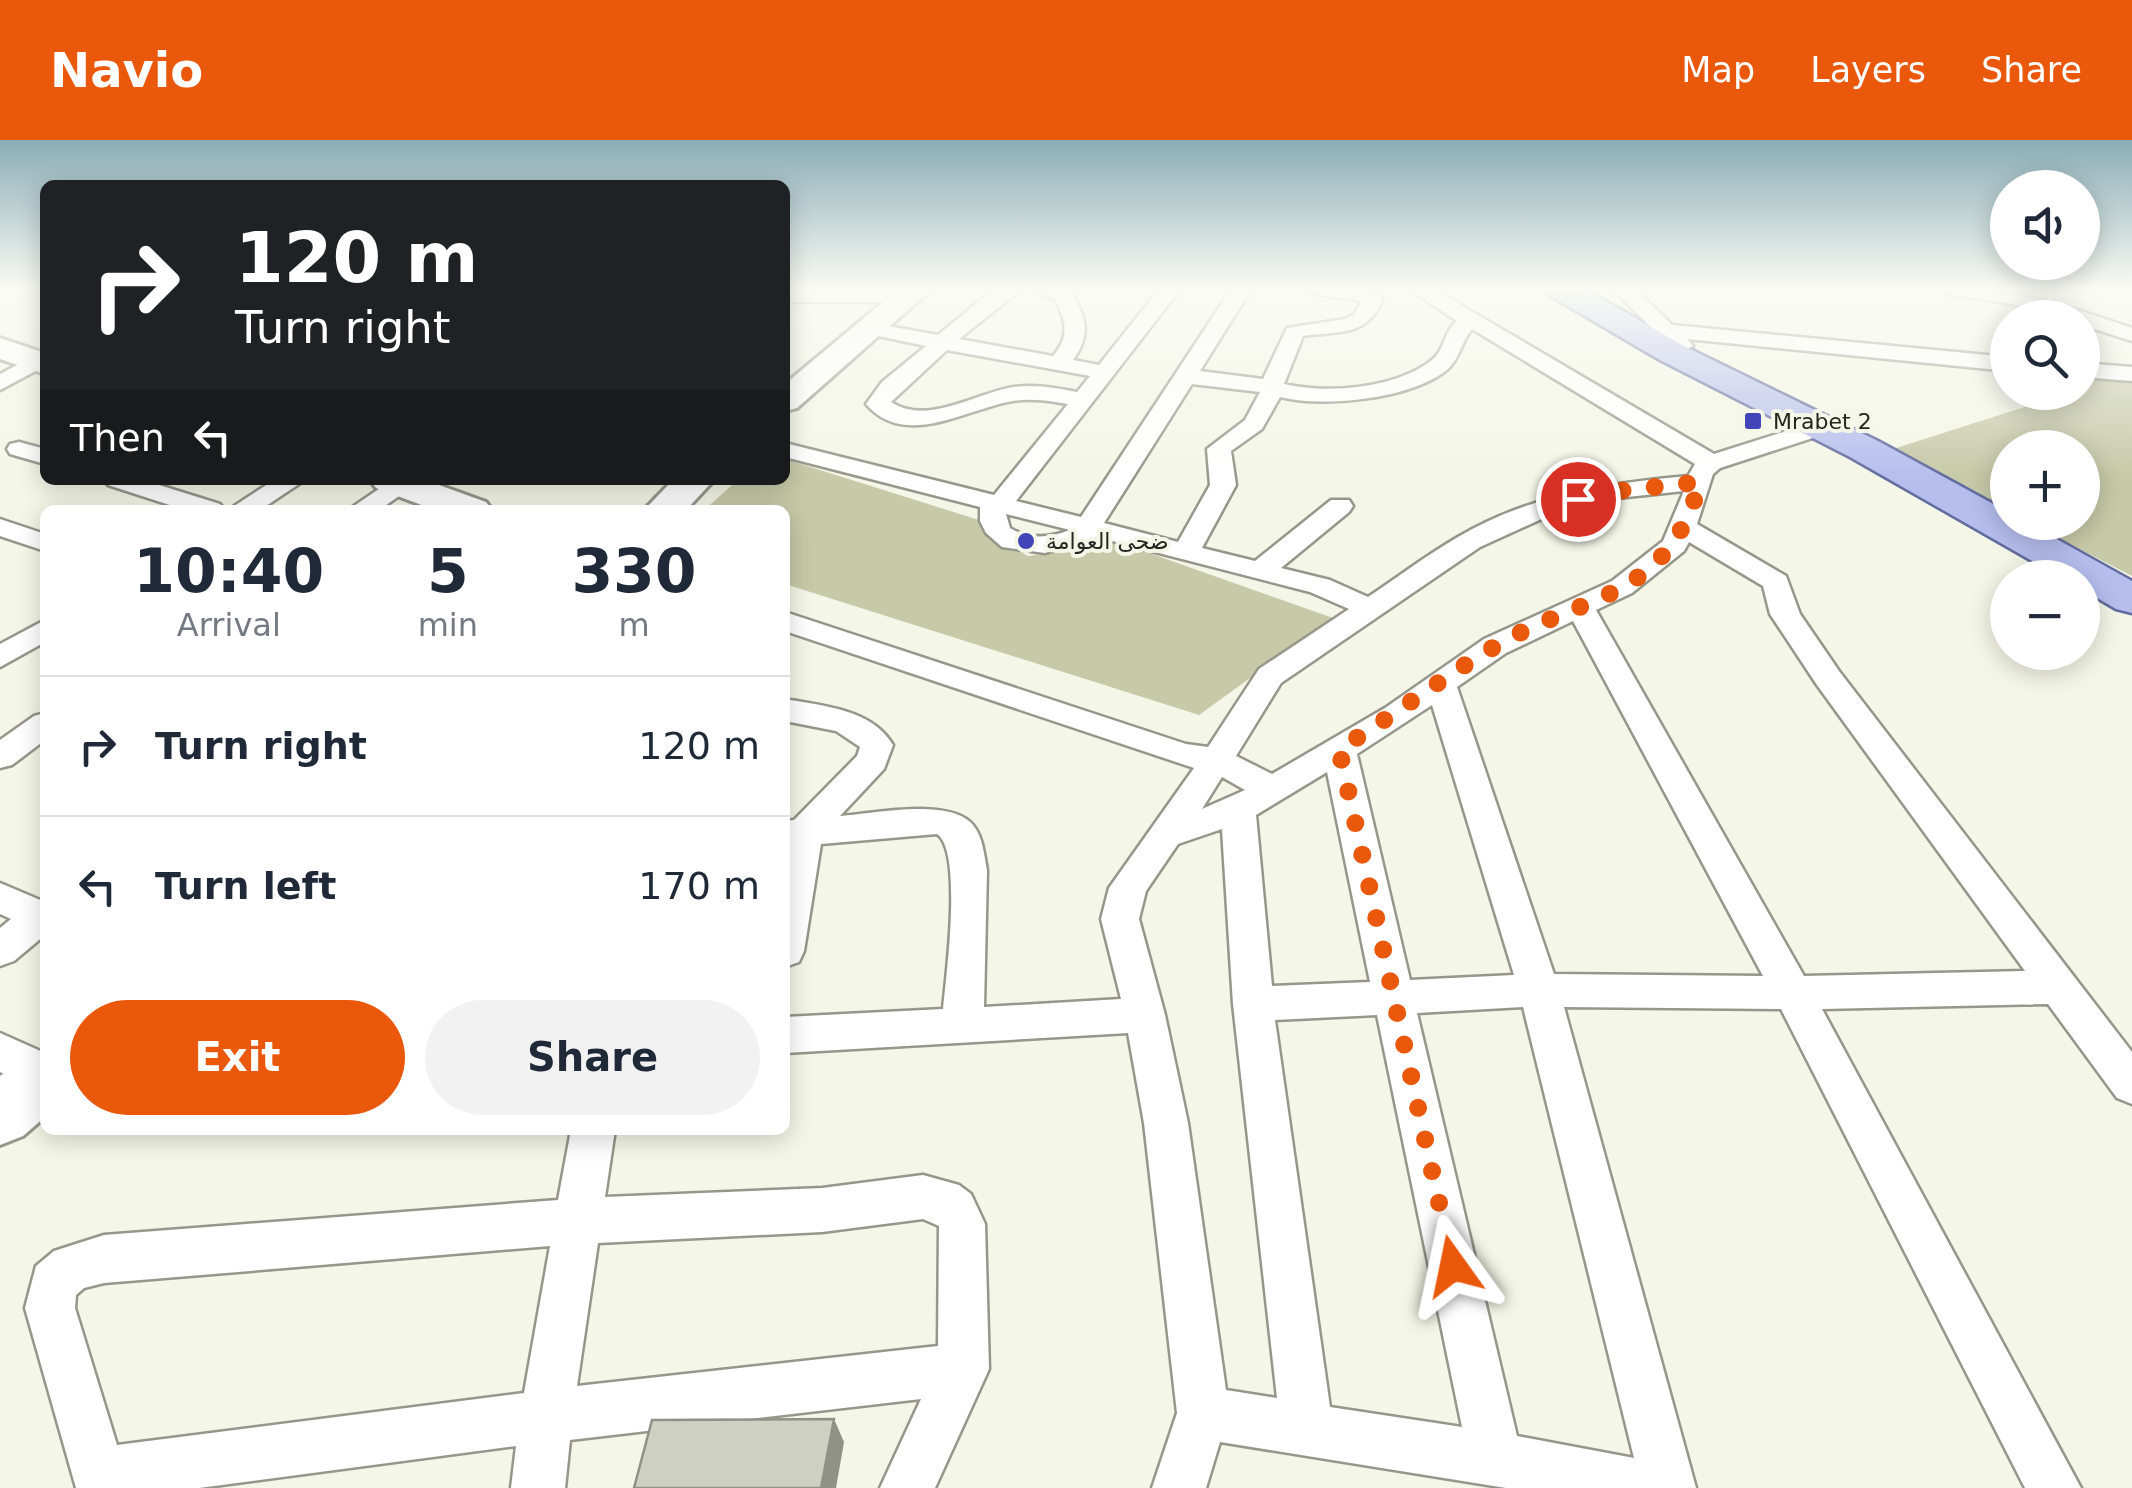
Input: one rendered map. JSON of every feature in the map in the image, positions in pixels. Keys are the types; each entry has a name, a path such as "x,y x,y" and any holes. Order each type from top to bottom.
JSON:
{"main road":[{"path":"1631,351 1808,430 2132,599"},
{"path":"1671,351 2030,560"},
{"path":"2100,599 2132,616"}],"street":[{"path":"9,351 40,360"},
{"path":"790,398 845,351"},
{"path":"932,351 890,386 879,400 880,407 924,417 955,414 1010,394 1037,392 1081,399"},
{"path":"986,351 1102,372"},
{"path":"1058,364 1070,351"},
{"path":"1119,351 996,505 992,520 997,529 1027,546 1061,544 1088,530 1201,351"},
{"path":"1187,550 1222,485 1219,449 1254,424 1287,351"},
{"path":"1184,376 1346,393 1417,376 1442,364 1449,351"},
{"path":"1519,351 1706,472"},
{"path":"1687,351 1701,368"},
{"path":"1877,351 1990,362"},
{"path":"0,383 40,362"},
{"path":"2100,371 2132,374"},
{"path":"1179,1488 1203,1412 1184,1243 1145,1015 1120,918 1128,888 1270,676 1368,608 1470,541 1548,506 1706,472 1808,430"},
{"path":"19,449 40,455"},
{"path":"790,451 996,505"},
{"path":"1166,835 1256,800 1396,715 1440,682 1524,630 1582,609 1654,564 1685,528 1706,472"},
{"path":"133,485 195,505"},
{"path":"250,505 284,485"},
{"path":"368,505 392,485"},
{"path":"404,485 458,505"},
{"path":"669,505 690,485"},
{"path":"1260,570 1340,506"},
{"path":"0,527 40,541"},
{"path":"1685,528 1776,582 1786,614 1828,678 2132,1085"},
{"path":"1088,530 1187,550 1333,590 1368,608"},
{"path":"790,598 1194,736 1256,800 1254,1004 1307,1430"},
{"path":"1582,609 1793,994 2054,1488"},
{"path":"790,623 1183,755 1215,760"},
{"path":"0,657 30,635"},
{"path":"1440,682 1539,990 1669,1488"},
{"path":"790,711 836,721 866,733 877,745 872,761 795,833 790,892"},
{"path":"6,753 40,728"},
{"path":"1339,749 1496,1458"},
{"path":"6,753 40,762"},
{"path":"795,833 934,821 961,835 966,855 968,920 962,1027"},
{"path":"0,897 40,917"},
{"path":"0,950 40,920"},
{"path":"1254,1004 1539,990 1793,994 2061,987"},
{"path":"790,1035 1145,1015"},
{"path":"0,1051 40,1073"},
{"path":"0,1115 40,1080"},
{"path":"538,1488 546,1416 592,1135"},
{"path":"906,1488 963,1369 962,1224 943,1201 923,1197 822,1210 580,1221 104,1259 71,1268 55,1279 50,1308 101,1481 546,1416 963,1369"},
{"path":"1203,1412 1496,1458 1650,1488"}],"green space":[{"path":"2100,378 2132,381 2132,576 2062,540 2100,540 2100,430 1990,430 1990,502 1890,450 2015,410 2100,410"},
{"path":"790,461 979,520 990,535 1028,556 1121,543 1333,618 1199,715 790,586 790,505 710,505 732,485 790,485"}],"building":[{"path":"834,1419 821,1488 634,1488 652,1420"}],"place":[{"name":"Mrabet 2","path":"1753,421"},
{"name":"ضحى العوامة","path":"1026,541"}],"route":[{"path":"1453,1266 1339,749 1396,715 1494,646 1524,630 1582,609 1654,564 1685,528 1700,482 1578,499"}]}
